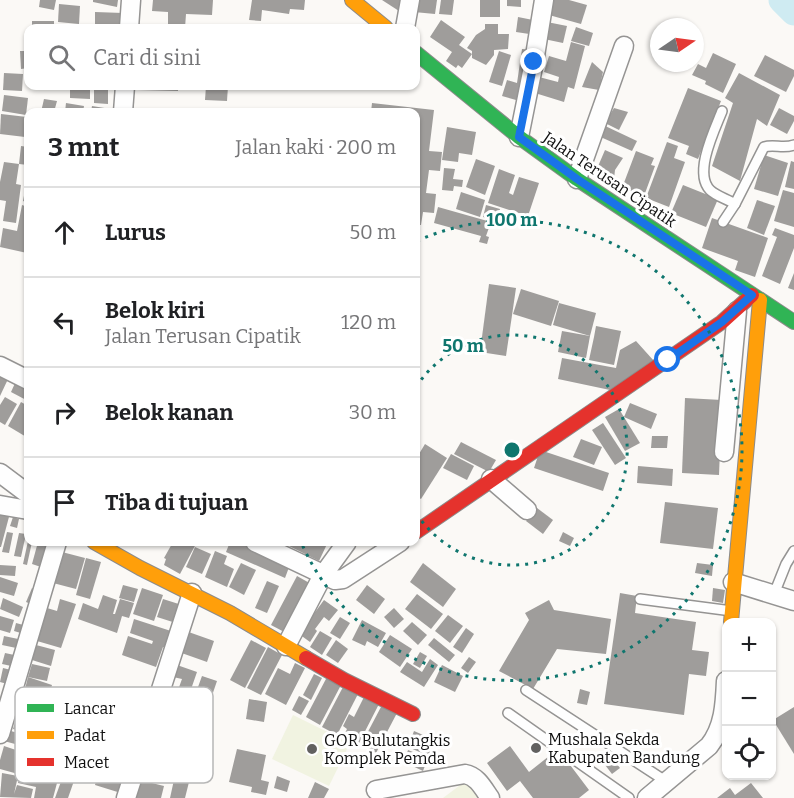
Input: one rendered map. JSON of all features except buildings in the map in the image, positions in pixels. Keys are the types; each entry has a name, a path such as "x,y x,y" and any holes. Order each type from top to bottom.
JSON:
{"street":[{"path":"129,24 131,0"},
{"path":"352,0 381,24"},
{"path":"406,24 410,0"},
{"path":"519,137 544,0"},
{"path":"577,179 624,46"},
{"name":"Jalan Terusan Cipatik","path":"420,56 519,137 577,179 711,262 756,298 794,322"},
{"path":"123,108 125,90"},
{"path":"420,529 756,298 758,309 731,617"},
{"path":"724,452 737,311"},
{"path":"0,366 24,378"},
{"path":"0,473 24,491"},
{"path":"491,479 527,510"},
{"path":"0,505 24,509"},
{"path":"0,734 56,546"},
{"path":"101,546 230,613 352,684 413,714"},
{"path":"263,546 335,580 343,579 394,546"},
{"path":"286,646 323,575 344,546"},
{"path":"734,582 794,602"},
{"path":"162,687 192,593"},
{"path":"647,798 709,746 717,736 722,717"},
{"path":"376,790 465,774 477,780 490,798"},
{"path":"126,798 131,783"}],"lane":[{"path":"722,111 706,152 705,180 710,190 735,204"},
{"path":"723,222 735,204 764,147 794,145"},
{"path":"774,594 794,551"},
{"path":"640,599 731,617"},
{"path":"526,690 667,782"},
{"path":"508,712 629,798"}],"green space":[{"name":"GOR Bulutangkis Komplek Pemda","path":"293,715 350,743 329,786 272,759"},
{"path":"467,780 481,798 443,798"}],"waterway":[{"path":"782,0 794,12"}],"traffic: fast":[{"path":"420,56 519,137 577,179 794,322"}],"traffic: slow":[{"path":"352,0 381,24"},
{"path":"731,618 760,300"},
{"path":"101,546 230,613 306,658"}],"traffic: jam":[{"path":"420,529 722,322 752,295"},
{"path":"306,658 344,680 413,714"}],"place":[{"name":"Mushala Sekda Kabupaten Bandung","path":"536,748"},
{"name":"GOR Bulutangkis Komplek Pemda","path":"312,749"}],"route":[{"path":"534,62 519,137 577,179 710,265 752,295 737,311 668,360"}]}
